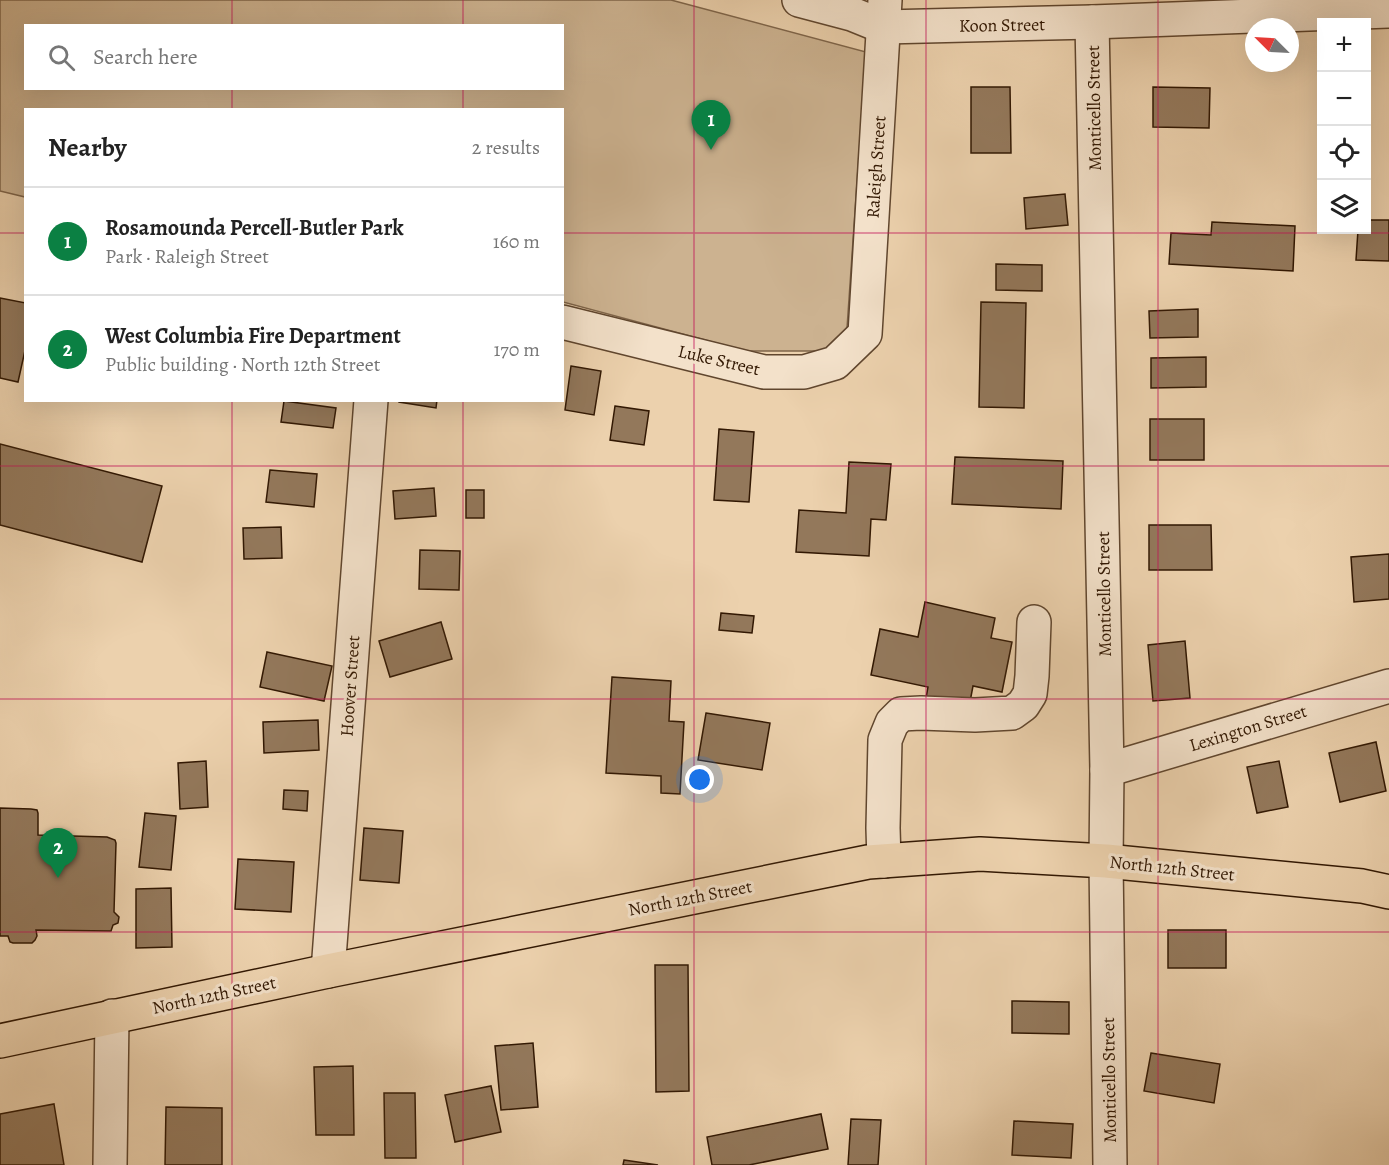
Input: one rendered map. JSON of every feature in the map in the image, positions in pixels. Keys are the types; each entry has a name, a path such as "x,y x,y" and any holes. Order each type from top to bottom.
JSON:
{"main road":[{"name":"North 12th Street","path":"0,1041 327,971 868,862 980,854 1106,861 1362,886 1389,892"}],"street":[{"name":"Koon Street","path":"799,0 852,14 1092,22 1387,7"},
{"name":"Raleigh Street","path":"865,334 885,14"},
{"name":"Monticello Street","path":"1092,22 1107,770 1110,1165"},
{"name":"Luke Street","path":"564,322 765,372 804,372 835,363 865,334"},
{"name":"Hoover Street","path":"327,971 371,402"},
{"path":"884,861 885,740 892,723 901,714 1012,713 1023,705 1030,694 1034,622"},
{"name":"Lexington Street","path":"1107,770 1389,686"},
{"path":"110,1165 112,1016"}],"shaded area":[{"path":"0,0 671,0 866,52 847,328 824,351 746,351 564,302 564,108 24,108 24,197 0,191"}],"building":[{"path":"971,87 1010,87 1011,153 971,153"},
{"path":"1153,87 1210,88 1209,128 1153,127"},
{"path":"1065,194 1068,225 1026,229 1024,198"},
{"path":"1371,220 1389,220 1389,261 1356,260 1358,234 1371,234"},
{"path":"1212,222 1295,226 1293,271 1169,264 1171,233 1211,235"},
{"path":"996,264 1042,265 1042,291 996,290"},
{"path":"0,298 24,303 24,355 18,382 0,378"},
{"path":"981,302 1026,303 1024,408 979,407"},
{"path":"1198,309 1198,337 1150,338 1149,311"},
{"path":"1206,357 1206,387 1151,388 1151,358"},
{"path":"571,366 601,371 594,415 565,410"},
{"path":"284,402 336,408 333,428 281,422"},
{"path":"399,402 437,402 436,408"},
{"path":"615,406 649,411 644,445 610,440"},
{"path":"1150,419 1204,419 1204,460 1150,460"},
{"path":"719,429 754,432 749,502 714,500"},
{"path":"0,444 162,486 142,562 0,525"},
{"path":"955,457 1063,461 1061,509 952,504"},
{"path":"849,462 891,464 886,520 871,519 869,556 796,552 799,510 846,513"},
{"path":"270,470 317,474 314,507 266,502"},
{"path":"434,488 436,516 395,519 393,491"},
{"path":"466,490 484,490 484,518 466,518"},
{"path":"1149,525 1211,525 1212,570 1149,570"},
{"path":"281,527 282,558 244,559 243,528"},
{"path":"420,550 460,551 459,590 419,589"},
{"path":"1389,554 1389,599 1354,602 1351,557"},
{"path":"925,602 995,618 991,638 1012,642 1002,692 973,686 969,707 926,698 928,687 871,675 880,629 918,637"},
{"path":"721,613 754,616 752,633 719,630"},
{"path":"441,622 452,659 390,677 379,641"},
{"path":"1185,641 1190,698 1153,701 1148,645"},
{"path":"267,652 332,666 324,701 260,687"},
{"path":"612,677 671,681 669,721 684,722 680,794 661,793 661,776 606,773"},
{"path":"706,713 770,723 762,770 698,760"},
{"path":"318,720 319,750 264,753 263,722"},
{"path":"1376,742 1386,791 1340,802 1329,753"},
{"path":"206,761 208,807 180,809 178,763"},
{"path":"1279,761 1288,807 1257,813 1247,767"},
{"path":"284,790 308,791 307,811 283,809"},
{"path":"0,808 37,810 38,835 107,837 115,840 114,912 119,917 118,923 113,925 111,931 36,930 37,936 32,943 13,943 10,942 8,936 0,936"},
{"path":"145,813 176,816 171,870 139,867"},
{"path":"364,828 403,831 399,883 360,880"},
{"path":"238,859 294,862 291,912 235,909"},
{"path":"171,888 172,947 136,948 136,889"},
{"path":"1168,930 1226,930 1226,968 1168,968"},
{"path":"655,965 688,965 689,1091 656,1092"},
{"path":"1012,1001 1069,1002 1069,1034 1012,1033"},
{"path":"533,1043 538,1107 501,1110 495,1046"},
{"path":"1151,1053 1220,1064 1214,1103 1144,1091"},
{"path":"353,1066 354,1135 316,1135 314,1067"},
{"path":"491,1086 501,1132 455,1142 445,1095"},
{"path":"384,1093 415,1093 416,1158 385,1158"},
{"path":"54,1104 64,1165 0,1165 0,1114"},
{"path":"166,1107 222,1108 222,1165 165,1165"},
{"path":"821,1114 828,1149 749,1165 712,1165 707,1137"},
{"path":"851,1119 881,1120 878,1165 848,1165"},
{"path":"1014,1121 1073,1124 1071,1158 1012,1155"},
{"path":"624,1160 658,1165 623,1165"}],"place":[{"name":"Rosamounda Percell-Butler Park","path":"711,150"},
{"name":"West Columbia Fire Department","path":"58,878"}]}
